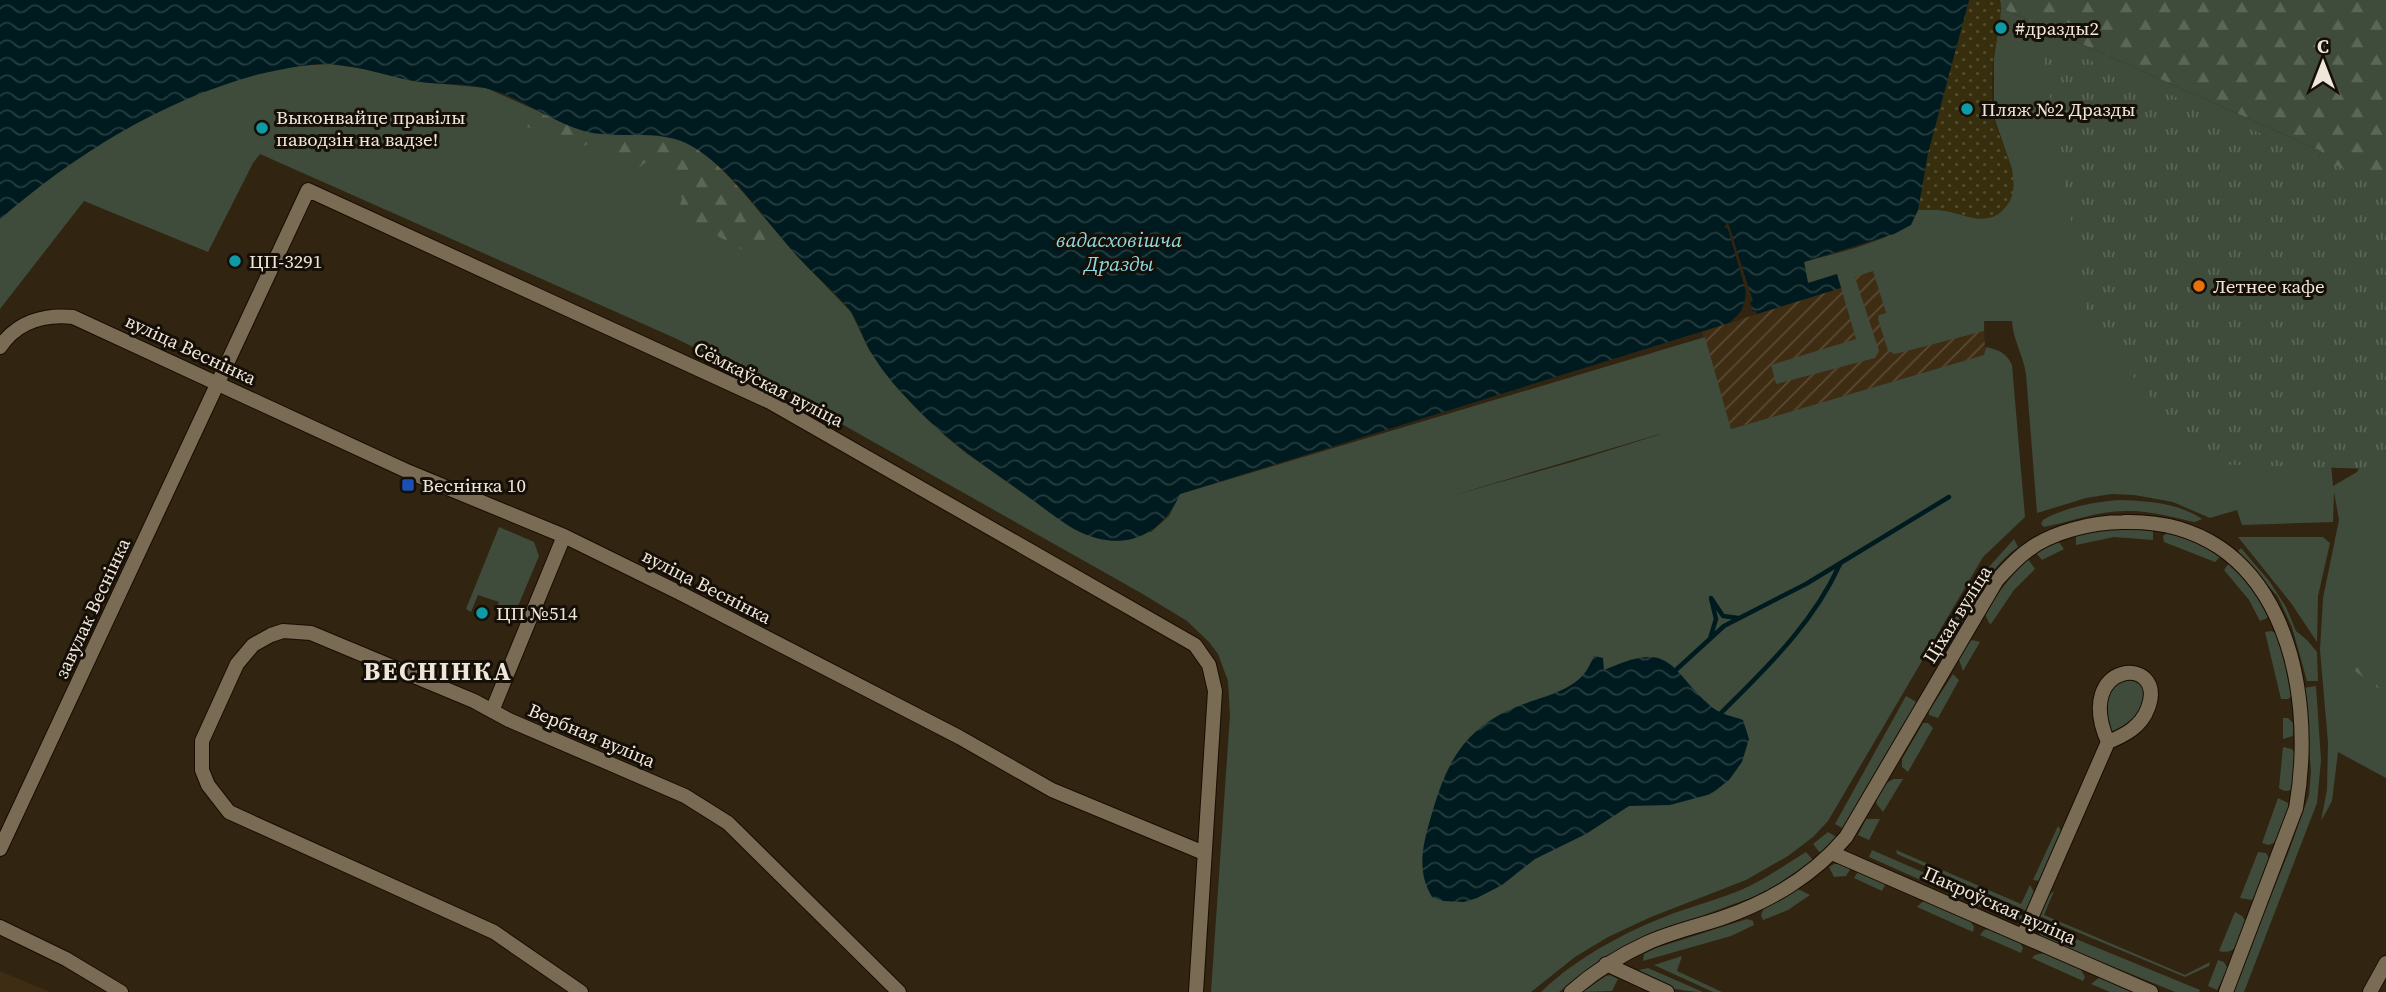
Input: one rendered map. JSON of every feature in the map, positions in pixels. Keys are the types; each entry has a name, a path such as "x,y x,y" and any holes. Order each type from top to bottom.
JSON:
{"street":[{"name":"Сёмкаўская вуліца","path":"218,383 308,190 758,397 1195,645 1209,665 1215,691 1204,853"},
{"name":"вуліца Веснінка","path":"0,347 12,333 38,318 57,315 73,317 409,472 564,536 693,599 935,724 1012,765 1052,790 1204,853"},
{"name":"завулак Веснінка","path":"0,849 218,383"},
{"name":"Ціхая вуліца","path":"1570,992 1606,964 1648,942 1751,907 1791,884 1832,853 1846,837 1997,580 2037,545 2071,530 2109,522 2139,521 2180,529 2231,554 2262,587 2276,615 2298,690 2301,759 2296,808 2226,992"},
{"path":"492,711 564,536"},
{"name":"Вербная вуліца","path":"581,992 494,932 229,812 208,785 202,770 202,741 237,664 253,645 283,631 312,633 474,701 509,720 684,796 728,823 899,992"},
{"path":"2023,936 2108,742 2131,731 2146,711 2151,695 2149,686 2132,672 2118,674 2108,681 2102,692 2099,712 2108,742"},
{"path":"1195,992 1204,853"},
{"name":"Пакроўская вуліца","path":"1832,853 2151,992"},
{"path":"0,927 66,959 121,992"},
{"path":"2370,992 2386,963"},
{"path":"1606,964 1667,992"}],"shaded area":[{"path":"1894,234 1984,321 1985,355 1731,429 1702,332 1757,314"},
{"path":"0,971 50,992 0,992"}],"green space":[{"path":"2000,0 2386,0 2386,277 2307,200 2321,151 2001,8"},
{"path":"2001,8 2321,151 2307,200 2333,486 2357,472 2386,423 2386,778 2338,752 2332,801 2321,821 2327,790 2328,743 2320,650 2323,598 2339,520 2334,492 2333,522 2242,525 2237,510 2210,518 2173,502 2112,494 2086,498 2037,513 2026,374 2012,321 1984,321 1984,331 1895,354 1888,351 1878,319 1879,315 1886,313 1873,271 1855,277 1879,351 1875,358 1776,384 1771,365 1856,339 1837,274 1808,283 1804,262 1850,250 1884,237 1899,230 1918,210 1945,210 1977,217 1995,216 2013,187 2012,169 1994,117 1994,58"},
{"path":"2045,41 2386,187 2386,448 2373,469 2209,464 2089,326 2045,67"},
{"path":"330,64 371,70 412,81 486,88 581,130 660,136 749,201 851,312 869,350 900,391 944,435 1074,529 1151,532 1169,516 1180,494 1705,337 1731,429 1984,355 1986,347 2001,352 2012,365 2025,517 1983,557 1828,821 1813,837 1788,856 1746,880 1608,937 1575,957 1531,992 1211,992 1230,715 1228,681 1218,654 1187,621 1141,593 801,401 677,339 260,154 208,252 84,201 0,309 0,219 72,162 153,113 195,94 284,68","holes":["1661,434 1575,461 1451,496"]},
{"path":"516,113 557,119 576,128 592,142 582,147 517,123"},
{"path":"618,135 663,136 691,145 734,182 782,239 752,255 678,214 682,198 659,157 654,171 646,162 636,170 633,160 623,162 611,157 613,143"},
{"path":"2120,500 2173,506 2202,519 2195,522 2147,512 2119,511 2044,527 2041,524 2052,515 2070,508"},
{"path":"499,527 534,542 539,556 513,618 495,611 499,602 478,595 471,612 466,609"},
{"path":"2107,527 2153,531 2153,540 2114,537 2076,545 2076,533"},
{"path":"2172,532 2221,556 2215,562 2164,542 2163,536"},
{"path":"2238,537 2323,537 2330,543 2318,596 2317,642 2291,603"},
{"path":"2014,539 2018,547 1995,568 1986,581 1948,651 1939,643 1979,578"},
{"path":"2058,541 2064,549 2042,560 2036,553"},
{"path":"2241,548 2270,582 2286,607 2296,631 2317,652 2318,681 2307,681 2292,627 2278,597 2238,551"},
{"path":"2028,559 2035,569 2014,590 1991,624 1989,623 1985,614 2005,585"},
{"path":"2229,563 2250,583 2269,613 2267,618 2260,621 2249,600 2224,570"},
{"path":"2265,632 2276,633 2289,675 2292,696 2288,699 2281,699"},
{"path":"1972,640 1980,642 1963,671 1959,660"},
{"path":"2385,666 2386,694 2351,668"},
{"path":"1953,674 1959,680 1938,718 1929,715 1929,711"},
{"path":"2136,679 2143,689 2140,708 2123,729 2118,733 2112,732 2107,713 2112,688 2115,682"},
{"path":"2316,686 2321,760 2317,803 2244,992 2232,992 2309,795 2311,772 2304,688"},
{"path":"1906,696 1918,703 1844,829 1835,824"},
{"path":"2283,718 2288,718 2293,723 2293,736 2283,739"},
{"path":"1923,723 1928,723 1933,728 1908,772 1902,767 1902,759"},
{"path":"2283,747 2292,749 2295,754 2294,788 2286,791 2279,788"},
{"path":"1894,779 1903,779 1883,812 1876,803 1877,799 1884,786"},
{"path":"2278,798 2288,803 2289,809 2276,842 2269,845 2262,843"},
{"path":"1866,819 1880,819 1869,840 1858,835"},
{"path":"2058,826 2062,832 2040,881 2033,880"},
{"path":"1828,832 1838,838 1821,854 1813,844"},
{"path":"1872,850 2026,917 2015,922 1869,857"},
{"path":"1896,850 2021,904 2030,885 2035,894 2027,911 1897,854"},
{"path":"1806,852 1813,860 1767,892 1638,939 1592,966 1559,992 1541,992 1589,955 1625,935 1662,918 1741,890"},
{"path":"2258,852 2266,853 2270,860 2252,900 2240,898"},
{"path":"1834,864 1851,868 1846,876 1834,877 1829,867"},
{"path":"1859,870 1883,882 1885,885 1882,891 1854,878"},
{"path":"1798,889 1810,895 1788,910 1763,920 1761,915 1764,908"},
{"path":"2054,891 2044,915 2185,975 2210,962 2209,966 2185,977 2039,916 2047,896"},
{"path":"1927,901 1970,920 1974,927 1973,932 1917,907"},
{"path":"2235,912 2247,923 2243,934 2238,945 2231,951 2219,951"},
{"path":"1747,919 1753,921 1754,925 1731,936 1643,961 1644,954 1656,948"},
{"path":"2037,923 2200,990 2175,992 2041,937"},
{"path":"1990,929 2020,943 2023,948 2021,953 1980,935 1984,930"},
{"path":"2044,953 2081,970 2085,977 2083,981 2032,958"},
{"path":"1682,956 1677,971 1722,992 1713,992 1654,965"},
{"path":"2218,960 2224,962 2228,969 2217,990 2208,986"},
{"path":"1648,968 1703,992 1686,991 1660,984 1639,970"},
{"path":"1606,976 1618,979 1612,991 1582,992"},
{"path":"2100,977 2136,992 2110,992 2091,984"}],"sand":[{"name":"Пляж №2 Дразды","path":"1969,0 2000,0 2000,22 1992,73 1992,102 1997,128 2013,178 2010,202 2001,212 1981,219 1942,210 1918,210 1928,153"}],"water":[{"name":"вадасховішча Дразды","path":"0,0 1969,0 1928,153 1918,210 1911,225 1894,234 1804,262 1808,283 1837,274 1841,288 1757,314 1756,311 1753,312 1745,282 1744,304 1739,314 1729,323 1180,494 1171,510 1149,532 1122,541 1091,536 1074,529 941,431 885,373 848,308 798,257 737,184 710,158 682,141 669,137 584,131 510,97 477,86 421,82 342,65 304,65 224,85 155,114 90,151 0,219","holes":["1729,224 1738,256 1728,229"]},
{"path":"1594,656 1603,658 1604,670 1645,657 1658,658 1668,663 1713,708 1743,720 1749,739 1742,762 1729,780 1711,794 1670,805 1629,806 1586,834 1535,859 1502,885 1477,898 1464,902 1443,901 1432,897 1424,878 1423,850 1435,802 1455,756 1476,731 1490,721 1516,707 1568,687 1585,672"}],"pier":[{"path":"1728,223 1753,301 1750,302 1753,312 1756,311 1757,314 1751,315 1748,308 1740,320 1729,323 1744,309 1747,295 1728,229 1724,227"}],"waterway":[{"path":"1677,669 1724,626 1806,584 1949,497"},
{"path":"1721,713 1788,644 1816,606 1840,564"},
{"path":"1710,639 1716,619 1711,598 1723,616 1738,618"}],"place":[{"name":"#дразды2","path":"2001,28"},
{"name":"Пляж №2 Дразды","path":"1967,109"},
{"name":"Выконвайце правілы паводзін на вадзе!","path":"262,128"},
{"name":"ЦП-3291","path":"235,261"},
{"name":"Летнее кафе","path":"2199,286"},
{"name":"Веснінка 10","path":"408,485"},
{"name":"ЦП №514","path":"482,613"}],"district":[{"name":"ВЕСНІНКА","path":"438,671"}]}
